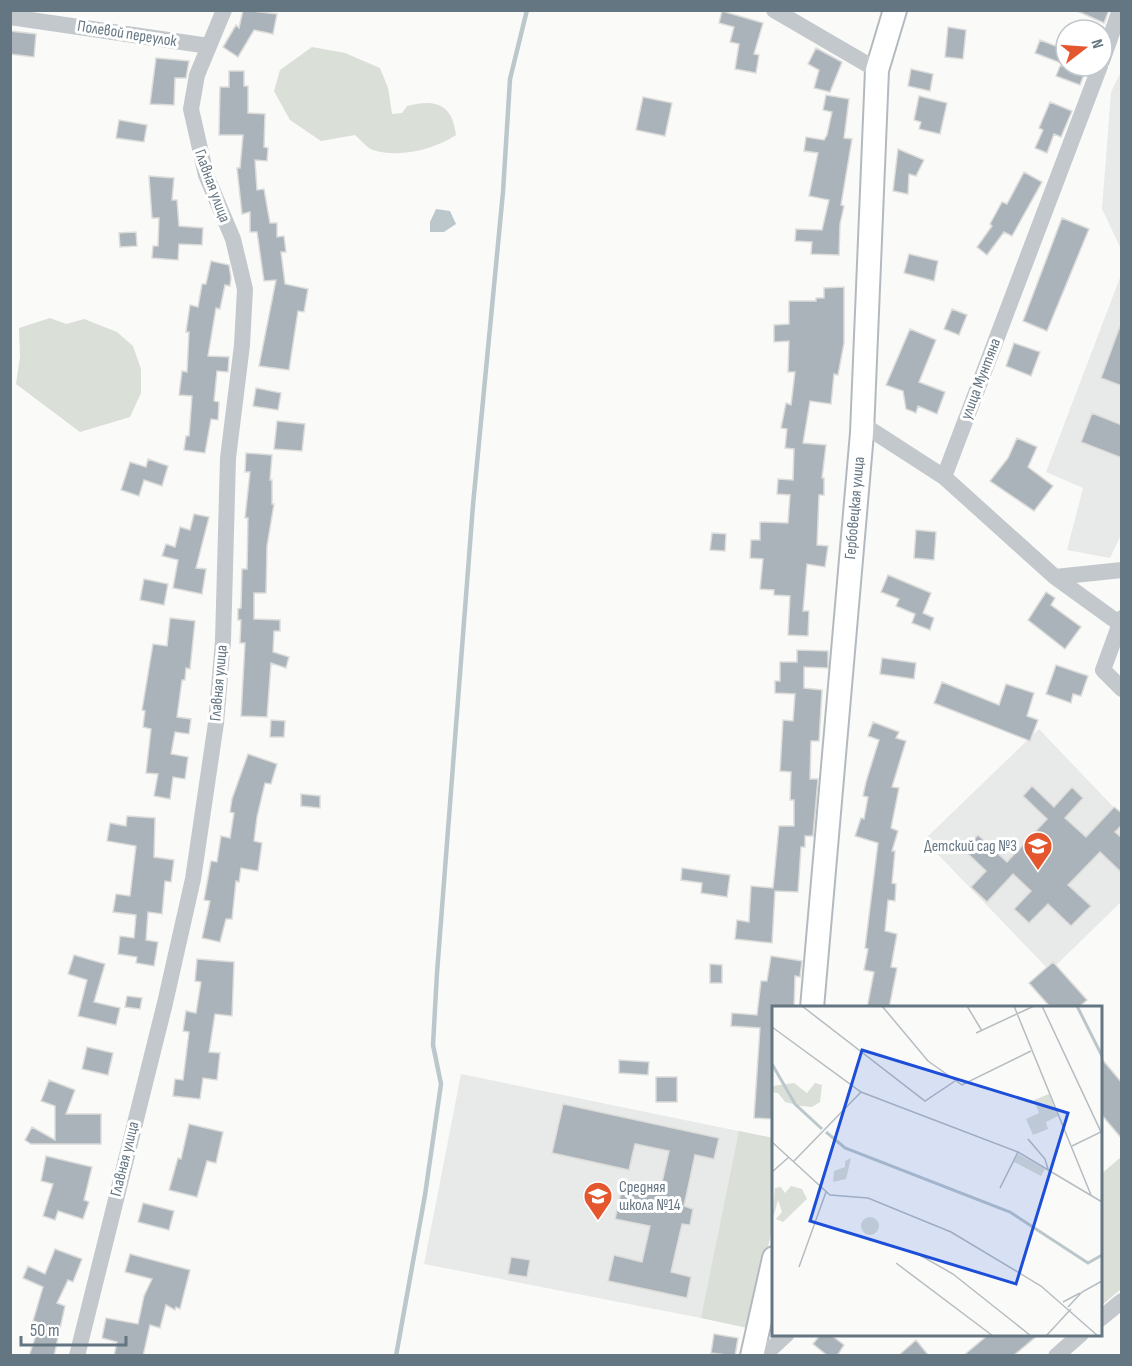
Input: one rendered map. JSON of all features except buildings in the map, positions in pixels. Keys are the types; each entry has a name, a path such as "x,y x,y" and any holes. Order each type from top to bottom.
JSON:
{"street":[{"name":"Главная улица","path":"77,1356 165,1003 193,879 216,723 223,641 228,458 242,345 245,289 233,239 206,175 191,109 197,75 224,10"},
{"path":"774,10 877,70"},
{"name":"Гербовецкая улица","path":"812,1006 862,424 877,70 895,10"},
{"path":"1114,27 1120,10"},
{"name":"Полевой переулок","path":"10,17 208,46"},
{"name":"улица Мунтяна","path":"944,477 1095,78"},
{"path":"862,424 944,477 1056,577 1121,621 1103,670 1122,689"},
{"path":"1056,577 1122,570"},
{"path":"772,1267 753,1352 772,1348 786,1336"},
{"path":"1102,1318 1122,1301"},
{"path":"1056,1356 1081,1336"}],"shaded area":[{"path":"312,47 345,53 380,68 388,88 392,114 402,113 407,106 434,104 446,110 451,116 456,135 437,145 405,153 373,150 355,135 321,141 290,120 274,91 280,70"},
{"path":"1121,72 1122,249 1102,209 1111,92"},
{"path":"436,209 450,211 456,224 444,232 430,232 430,222"},
{"path":"1121,275 1122,533 1110,558 1067,550 1083,488 1046,472"},
{"path":"50,318 66,324 84,319 117,332 133,346 141,369 141,393 130,417 80,432 16,384 20,357 19,328"},
{"name":"Детский сад №3","path":"1039,729 1121,815 1121,902 1050,971 924,840"},
{"name":"Средняя школа №14","path":"461,1074 772,1138 742,1326 424,1264"},
{"path":"739,1131 772,1138 772,1227 752,1329 701,1318"},
{"path":"1121,1157 1121,1289 1102,1305 1102,1173"}],"waterway":[{"path":"396,1356 425,1195 441,1084 433,1045 473,505 503,192 510,79 527,10"}],"place":[{"name":"Детский сад №3","path":"1038,872"},
{"name":"Средняя школа №14","path":"598,1222"}]}
